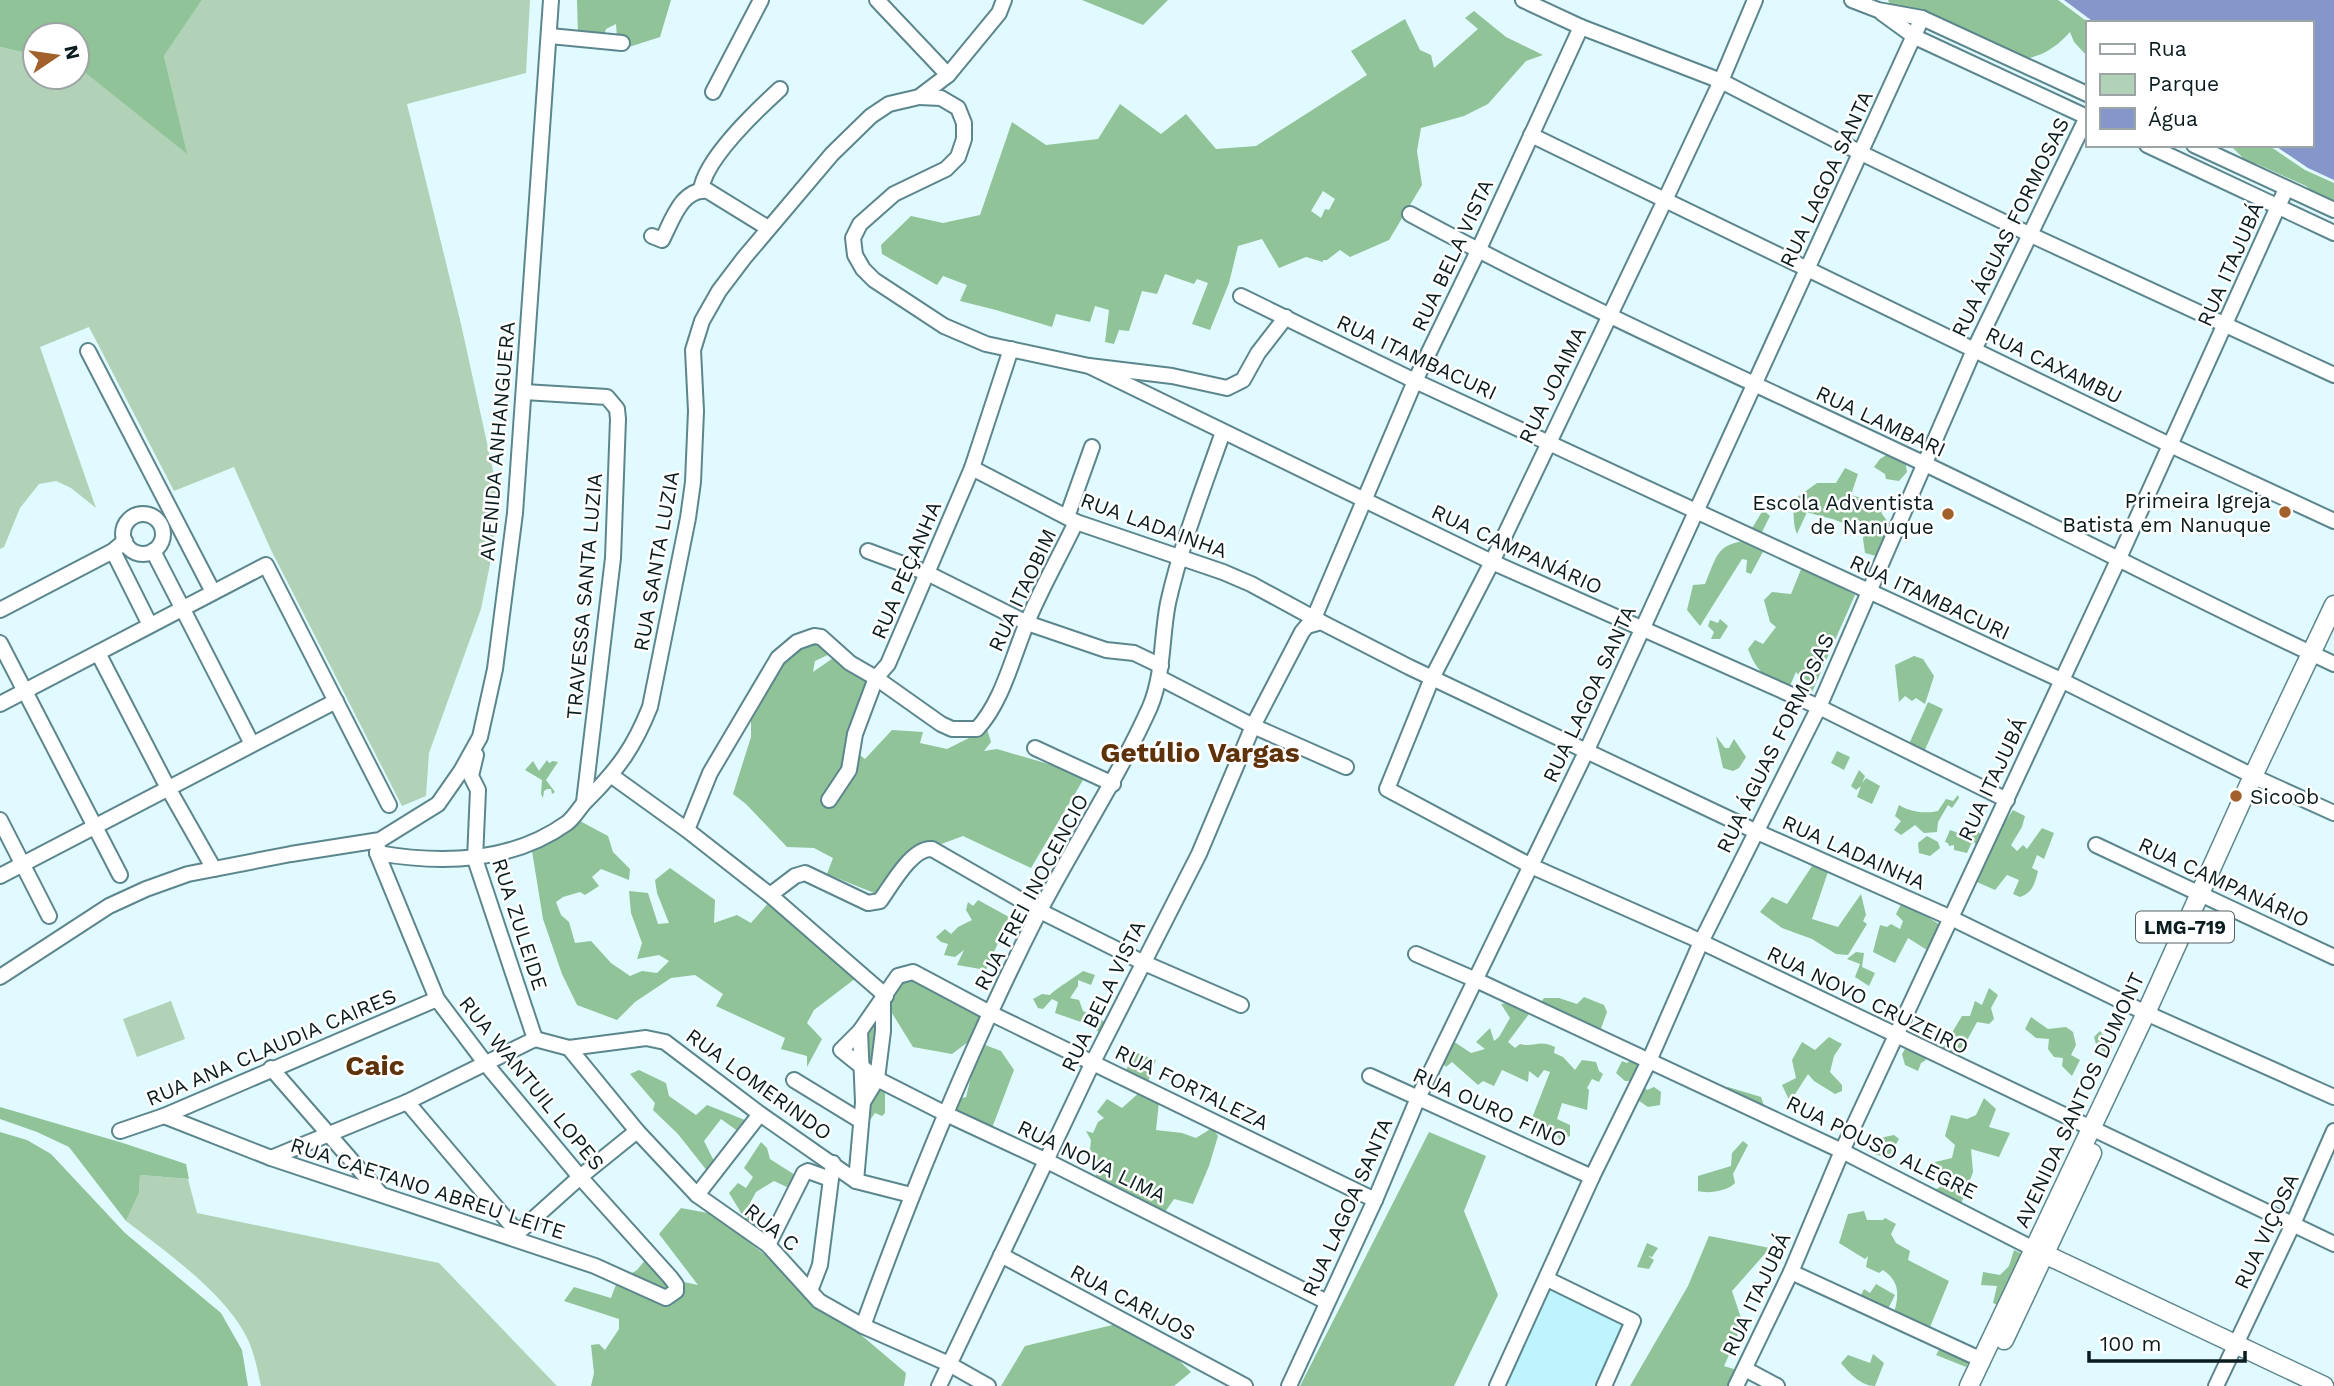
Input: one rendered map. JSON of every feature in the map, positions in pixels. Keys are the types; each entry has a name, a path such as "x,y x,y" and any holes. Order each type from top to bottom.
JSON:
{"main road":[{"name":"AVENIDA SANTOS DUMONT","path":"2322,659 2334,605"},
{"name":"AVENIDA SANTOS DUMONT","path":"1982,1386 2040,1252 2258,778 2322,659 2334,629"},
{"name":"AVENIDA SANTOS DUMONT","path":"1969,1386 2040,1252"},
{"name":"RUA POUSO ALEGRE","path":"2040,1252 2324,1386"}],"street":[{"name":"AVENIDA ANHANGUERA","path":"378,846 438,804 461,771 480,737 495,669 515,513 551,0"},
{"path":"713,92 761,0"},
{"path":"877,0 947,75"},
{"name":"RUA SANTA LUZIA","path":"378,846 442,859 475,859 535,842 570,821 584,802 612,776 639,734 650,707 688,518 696,460 693,350 702,321 719,290 832,154 871,116 889,104 919,97 947,75 999,13 1004,0"},
{"path":"1523,0 1581,27 1721,81 2031,236 2334,375"},
{"name":"RUA JOAIMA","path":"1387,789 1432,678 1492,562 1665,200 1721,81 1755,0"},
{"path":"1852,0 1878,10 1922,18 2086,94"},
{"path":"1878,10 1915,37 2086,117"},
{"name":"RUA LAGOA SANTA","path":"1289,1386 1375,1200 1418,1098 1586,752 1698,512 1753,384 1922,18"},
{"name":"RUA BELA VISTA","path":"939,1386 1093,1062 1199,854 1253,726 1296,642 1314,622 1415,381 1581,27"},
{"path":"550,36 622,43"},
{"path":"701,190 703,179 735,135 780,89"},
{"name":"RUA CAMPANÁRIO","path":"919,97 941,98 958,108 964,123 964,139 958,157 946,169 894,194 860,224 853,238 855,256 863,270 944,326 986,344 1088,366 1172,376 1227,388 1243,380 1258,353 1286,317"},
{"name":"RUA ÁGUAS FORMOSAS","path":"1503,1384 1592,1177 1649,1061 1701,942 1819,707 1974,350 2086,119"},
{"name":"RUA CAXAMBU","path":"1531,135 2170,445 2334,521"},
{"path":"2151,147 2334,233"},
{"path":"2198,147 2334,211"},
{"name":"RUA ITAJUBÁ","path":"1736,1386 1791,1272 1842,1151 2119,558 2286,189"},
{"path":"652,236 662,240 684,200 691,193 701,190 708,191 768,228"},
{"name":"RUA LAMBARI","path":"1410,214 1478,251 1609,315 1925,464 2322,659"},
{"name":"RUA ITAMBACURI","path":"1241,296 1415,381 2061,680 2334,813"},
{"name":"RUA PEÇANHA","path":"829,800 849,770 855,734 876,677 888,664 972,468 1011,349"},
{"path":"88,351 213,592"},
{"name":"RUA CAMPANÁRIO","path":"1088,366 1492,562 1819,707 2007,800"},
{"name":"TRAVESSA SANTA LUZIA","path":"524,392 607,397 617,409 613,558 584,802"},
{"name":"RUA FREI INOCENCIO","path":"863,1326 911,1195 990,1013 1040,911 1113,783 1151,705 1161,672 1168,606 1180,558 1223,432"},
{"name":"RUA ITAOBIM","path":"876,677 941,724 964,730 976,729 986,719 1072,519 1092,447"},
{"name":"RUA LADAINHA","path":"972,468 1072,519 1251,584 1314,622 1586,752 1949,917 2151,1015 2334,1097"},
{"path":"0,610 113,551 125,541 126,524 134,516 150,515 162,527 161,543 153,551 136,552 125,541"},
{"path":"162,527 175,520"},
{"path":"113,551 150,625"},
{"path":"153,551 252,744"},
{"path":"868,551 928,573 1027,623 1106,650 1134,653 1253,726 1346,767"},
{"path":"0,704 266,565 388,805"},
{"path":"687,830 710,773 778,659 790,647 805,639 821,637 850,663 876,677"},
{"path":"0,643 120,875"},
{"path":"98,653 168,788 214,869"},
{"path":"0,876 336,701"},
{"name":"RUA ZULEIDE","path":"480,737 471,776 478,790 475,859 535,1039"},
{"path":"1035,748 1113,783"},
{"path":"612,776 770,895 885,998 877,1079 863,1102"},
{"name":"RUA NOVO CRUZEIRO","path":"1387,789 1531,866 1701,942 2334,1244"},
{"path":"0,820 50,916"},
{"name":"RUA CAMPANÁRIO","path":"2096,845 2334,957"},
{"path":"0,977 109,906 156,885 214,869 378,846"},
{"name":"RUA WANTUIL LOPES","path":"378,846 437,999 486,1064 580,1177 670,1277 676,1285 676,1291"},
{"path":"770,895 794,876 805,873 869,903 877,903 915,854 926,848 932,849 1040,911 1142,962 1241,1005"},
{"name":"RUA POUSO ALEGRE","path":"1416,954 1842,1151 2040,1252"},
{"name":"RUA FORTALEZA","path":"842,1052 842,1048 860,1031 885,998 898,976 912,972 990,1013 1375,1200"},
{"name":"RUA ANA CLAUDIA CAIRES","path":"120,1131 163,1116 437,999"},
{"path":"860,1031 863,1102 856,1181 911,1195"},
{"path":"271,1158 407,1102 535,1039"},
{"name":"RUA LOMERINDO","path":"535,1039 569,1048 656,1039 665,1042 760,1114 856,1181"},
{"name":"RUA C","path":"569,1048 637,1131 697,1195 768,1245 828,1308 949,1364 988,1386"},
{"name":"RUA NOVA LIMA","path":"842,1052 877,1079 1327,1302"},
{"path":"271,1068 380,1193"},
{"name":"RUA OURO FINO","path":"1370,1076 1592,1177"},
{"path":"794,1080 861,1121"},
{"path":"407,1102 515,1235 637,1131"},
{"path":"697,1195 760,1114"},
{"name":"RUA CAETANO ABREU LEITE","path":"163,1116 271,1158 515,1235 595,1266 666,1298 676,1291"},
{"name":"RUA VIÇOSA","path":"2216,1386 2334,1131"},
{"path":"810,1291 820,1265 833,1163"},
{"path":"768,1245 804,1172 830,1179"},
{"name":"RUA CARIJOS","path":"1001,1255 1245,1386"},
{"path":"1791,1272 1982,1360"},
{"path":"1546,1279 1633,1321 1604,1386"},
{"path":"1745,1369 1777,1386"}],"shaded area":[{"path":"1547,1279 1633,1321 1602,1386 1511,1386 1500,1380"}],"green space":[{"path":"0,0 202,0 164,56 187,154 91,77 91,21 21,21 21,52 0,47"},
{"path":"202,0 530,0 526,73 407,104 461,324 497,489 493,549 481,609 429,753 426,796 402,806 271,550 234,467 174,491 89,327 40,347 96,508 71,488 56,481 39,484 20,508 4,547 0,549 0,47 21,52 21,91 91,91 91,76 186,153 164,56"},
{"path":"577,0 671,0 660,37 629,47 617,37 616,24 606,29 603,38 578,36"},
{"path":"1082,0 1168,0 1143,25"},
{"path":"1888,0 2058,0 2086,21 2086,55 2074,42 2070,32 2047,51 2034,57 2019,59 1892,9"},
{"path":"1474,11 1506,37 1543,55 1526,61 1488,104 1464,116 1421,128 1417,151 1422,185 1389,240 1350,257 1340,250 1323,262 1306,257 1279,268 1262,239 1238,246 1229,283 1210,330 1192,324 1208,283 1197,279 1194,284 1165,274 1157,294 1142,291 1129,331 1119,330 1114,344 1105,342 1109,310 1095,306 1090,322 1056,314 1052,327 960,301 967,285 943,276 937,285 882,254 881,245 911,216 943,223 980,215 1012,122 1046,145 1098,139 1120,104 1161,134 1186,114 1216,149 1256,146 1367,75 1351,51 1405,19 1420,50 1431,55 1434,68 1478,29 1465,18","holes":["1323,191 1335,199 1329,210 1325,209 1321,218 1311,211"]},
{"path":"2232,147 2271,147 2305,170 2334,183 2334,205 2306,186 2257,164 2251,166"},
{"path":"1888,454 1905,460 1907,472 1899,481 1886,479 1885,474 1874,467"},
{"path":"1845,468 1858,474 1851,495 1879,503 1882,514 1891,526 1876,556 1865,553 1865,524 1853,517 1848,526 1807,512 1797,534 1792,501 1817,483 1836,483"},
{"path":"1763,510 1770,516 1761,534 1751,530"},
{"path":"1749,540 1765,548 1751,574 1746,572 1747,560 1742,559 1700,626 1687,610 1693,585 1705,584 1715,559 1724,548"},
{"path":"1802,567 1855,595 1812,692 1796,672 1789,688 1768,678 1755,664 1748,649 1755,640 1763,644 1776,627 1770,622 1764,600 1772,592 1791,594"},
{"path":"1720,619 1728,626 1720,639 1711,639 1714,632 1708,626 1710,620 1718,623"},
{"path":"820,641 834,652 815,661 813,672 836,656 872,680 856,752 865,759 892,730 923,732 920,743 947,749 987,729 991,742 984,751 997,749 1086,775 1031,868 963,836 936,846 922,841 879,895 827,874 833,858 814,848 787,847 733,794 751,737 751,711 786,658 807,643"},
{"path":"1914,656 1923,659 1934,676 1925,704 1916,698 1912,701 1905,696 1899,702 1895,665"},
{"path":"1928,702 1943,709 1924,752 1909,744"},
{"path":"1716,736 1725,748 1729,748 1734,739 1746,757 1739,768 1733,771 1723,768"},
{"path":"1837,751 1850,757 1844,770 1831,763"},
{"path":"547,760 549,763 558,762 546,780 555,792 552,794 551,789 547,789 543,798 542,780 525,770 533,761 539,771"},
{"path":"1859,770 1865,776 1862,783 1866,778 1880,786 1872,804 1857,797 1861,786 1856,790 1851,786"},
{"path":"1958,795 1959,798 1952,808 1948,805 1938,822 1937,832 1924,833 1915,825 1901,835 1894,830 1901,821 1895,816 1899,805 1913,811 1933,812 1938,811 1946,799 1953,801"},
{"path":"2013,810 2025,816 2011,845 2017,851 2023,845 2027,849 2042,828 2054,833 2044,859 2037,855 2032,868 2038,871 2033,887 2020,897 2013,894 2019,880 2007,875 1995,890 1977,882 1996,826 2002,826"},
{"path":"580,821 608,836 613,852 630,869 629,880 601,869 592,877 599,886 585,895 580,892 556,902 561,915 569,922 575,943 591,941 611,963 630,976 642,971 657,973 669,961 659,955 637,959 642,943 631,913 629,891 648,893 658,924 669,923 657,893 655,880 670,868 715,900 714,923 737,915 751,923 770,901 856,978 814,1010 807,1023 822,1039 807,1067 807,1056 781,1049 785,1038 716,1006 723,994 695,975 671,978 635,1002 617,1020 577,1005 562,974 543,919 532,851 553,834"},
{"path":"1950,830 1969,837 1977,831 1984,841 1975,849 1975,842 1971,844 1967,853 1954,850 1954,845 1949,846 1945,842"},
{"path":"1927,836 1938,842 1940,848 1930,856 1919,853 1918,843"},
{"path":"1812,866 1829,869 1812,919 1838,927 1861,894 1866,915 1863,921 1867,924 1848,955 1836,954 1812,939 1782,928 1760,912 1772,897 1787,904"},
{"path":"1913,893 1926,898 1926,916 1942,926 1927,950 1908,938 1895,963 1873,952 1880,925 1887,927 1891,924 1900,929 1903,921 1896,914 1902,902 1897,898"},
{"path":"978,900 1009,917 986,970 957,965 964,950 955,957 944,955 948,944 936,937 945,929 951,934 972,920 966,910 968,902 973,906"},
{"path":"1856,952 1864,953 1862,967 1875,973 1869,986 1855,977 1860,964 1847,959"},
{"path":"1083,971 1095,975 1091,985 1078,980 1078,986 1070,998 1079,1000 1083,1011 1105,1022 1101,1033 1081,1022 1055,1013 1058,1002 1052,999 1043,1009 1038,1008 1033,999 1042,994 1050,995"},
{"path":"908,977 984,1017 976,1036 952,1054 913,1047 887,1005"},
{"path":"1989,988 1998,995 1991,1008 1994,1019 1989,1024 1977,1022 1958,1057 1942,1049 1962,1016 1970,1016 1975,1001 1982,1005"},
{"path":"1584,997 1604,1005 1607,1012 1599,1034 1538,1007 1544,998 1559,998 1577,1004"},
{"path":"171,1001 185,1039 137,1057 123,1019"},
{"path":"1515,1002 1532,1010 1508,1042 1515,1048 1520,1044 1549,1045 1555,1047 1554,1053 1563,1057 1575,1070 1582,1060 1596,1062 1603,1074 1599,1082 1592,1079 1587,1088 1587,1110 1562,1103 1557,1119 1570,1125 1570,1136 1560,1140 1553,1130 1532,1118 1550,1072 1544,1070 1538,1078 1529,1071 1528,1082 1502,1070 1494,1086 1483,1081 1478,1085 1452,1062 1446,1067 1441,1061 1450,1039 1471,1053 1485,1049 1476,1042 1490,1028 1494,1041 1499,1037 1510,1018 1501,1004"},
{"path":"880,1009 876,1061 864,1064 864,1032"},
{"path":"2031,1017 2048,1029 2066,1027 2073,1032 2076,1045 2071,1055 2080,1060 2072,1076 2062,1066 2063,1058 2054,1057 2048,1049 2049,1039 2036,1038 2025,1029"},
{"path":"2100,1031 2112,1046 2112,1051 2105,1053 2096,1044 2094,1037"},
{"path":"1829,1037 1842,1044 1834,1056 1830,1072 1842,1085 1842,1091 1835,1094 1808,1074 1790,1102 1782,1085 1796,1078 1792,1060 1802,1042 1815,1050"},
{"path":"980,1043 1001,1051 1014,1070 992,1128 950,1116 957,1099 966,1097 973,1069 969,1067"},
{"path":"1905,1049 1919,1050 1926,1060 1921,1063 1918,1071 1905,1065 1902,1054"},
{"path":"1134,1052 1156,1060 1148,1082 1125,1073"},
{"path":"1631,1060 1644,1066 1632,1081 1625,1081 1616,1073 1622,1061 1627,1063"},
{"path":"639,1070 666,1083 669,1096 696,1115 707,1105 750,1122 739,1132 721,1119 704,1141 714,1161 708,1172 678,1134 653,1110 655,1103 630,1074"},
{"path":"878,1082 892,1093 885,1092 885,1113 882,1116 875,1113 870,1120 865,1114"},
{"path":"1641,1083 1647,1090 1654,1087 1661,1092 1660,1105 1648,1107 1635,1098"},
{"path":"1728,1087 1761,1097 1765,1109 1718,1091"},
{"path":"1140,1092 1159,1102 1156,1130 1182,1133 1196,1138 1212,1128 1218,1136 1193,1204 1174,1199 1161,1218 1095,1182 1098,1163 1090,1149 1091,1140 1086,1131 1093,1133 1098,1122 1104,1118 1097,1112 1107,1099 1122,1108"},
{"path":"1984,1098 1996,1109 1989,1127 2010,1133 1999,1157 1971,1149 1973,1172 1961,1204 1931,1192 1940,1187 1935,1162 1952,1158 1955,1145 1945,1136 1951,1115 1967,1119 1976,1115"},
{"path":"0,1107 186,1164 189,1179 140,1175 139,1193 126,1221 69,1147 0,1119"},
{"path":"0,1132 27,1140 51,1154 125,1233 221,1313 242,1350 248,1386 0,1386"},
{"path":"1429,1132 1486,1156 1464,1211 1498,1295 1454,1386 1300,1386"},
{"path":"1894,1135 1899,1139 1888,1158 1874,1154 1880,1138"},
{"path":"1743,1141 1748,1145 1733,1174 1735,1183 1718,1191 1698,1191 1698,1176 1731,1166 1732,1153"},
{"path":"761,1142 767,1148 770,1159 795,1175 789,1188 774,1181 756,1192 750,1203 759,1227 751,1229 729,1193 738,1183 746,1188 753,1177 744,1168"},
{"path":"140,1175 188,1179 197,1213 439,1263 557,1386 261,1386 248,1340 235,1318 208,1287 126,1221 139,1193"},
{"path":"681,1208 713,1214 788,1273 906,1373 904,1386 591,1386 594,1373 591,1345 599,1344 605,1350 619,1329 619,1319 564,1301 574,1287 611,1298 617,1282 637,1270 646,1259 665,1278 698,1285 659,1234"},
{"path":"1864,1211 1867,1220 1885,1218 1896,1224 1891,1234 1896,1243 1910,1251 1908,1260 1949,1281 1928,1332 1893,1316 1897,1290 1893,1280 1883,1270 1879,1273 1866,1267 1868,1256 1865,1259 1839,1243 1848,1214"},
{"path":"1709,1236 1770,1248 1732,1291 1741,1318 1737,1337 1724,1366 1740,1371 1733,1386 1630,1386 1688,1286"},
{"path":"1647,1243 1658,1248 1652,1257 1648,1256 1654,1260 1649,1269 1637,1267"},
{"path":"2014,1250 2025,1255 2002,1307 1993,1303 1997,1286 1981,1285 1983,1272 2000,1275 2009,1266"},
{"path":"1876,1284 1895,1295 1888,1309 1860,1297 1864,1289 1870,1293"},
{"path":"1125,1322 1166,1348 1191,1372 1174,1386 1001,1386 1025,1346"},
{"path":"1943,1343 1970,1359 1966,1367 1936,1355"},
{"path":"1873,1354 1884,1363 1875,1386 1860,1381 1841,1363 1848,1355 1870,1363"}],"water":[{"path":"2064,0 2334,0 2334,180 2308,168 2277,147 2313,147 2313,21 2092,21"}],"place":[{"name":"Primeira Igreja Batista em Nanuque","path":"2285,512"},
{"name":"Escola Adventista de Nanuque","path":"1948,514"},
{"name":"Sicoob","path":"2236,796"}],"district":[{"name":"Getúlio Vargas","path":"1200,752"},
{"name":"Caic","path":"375,1065"}]}
